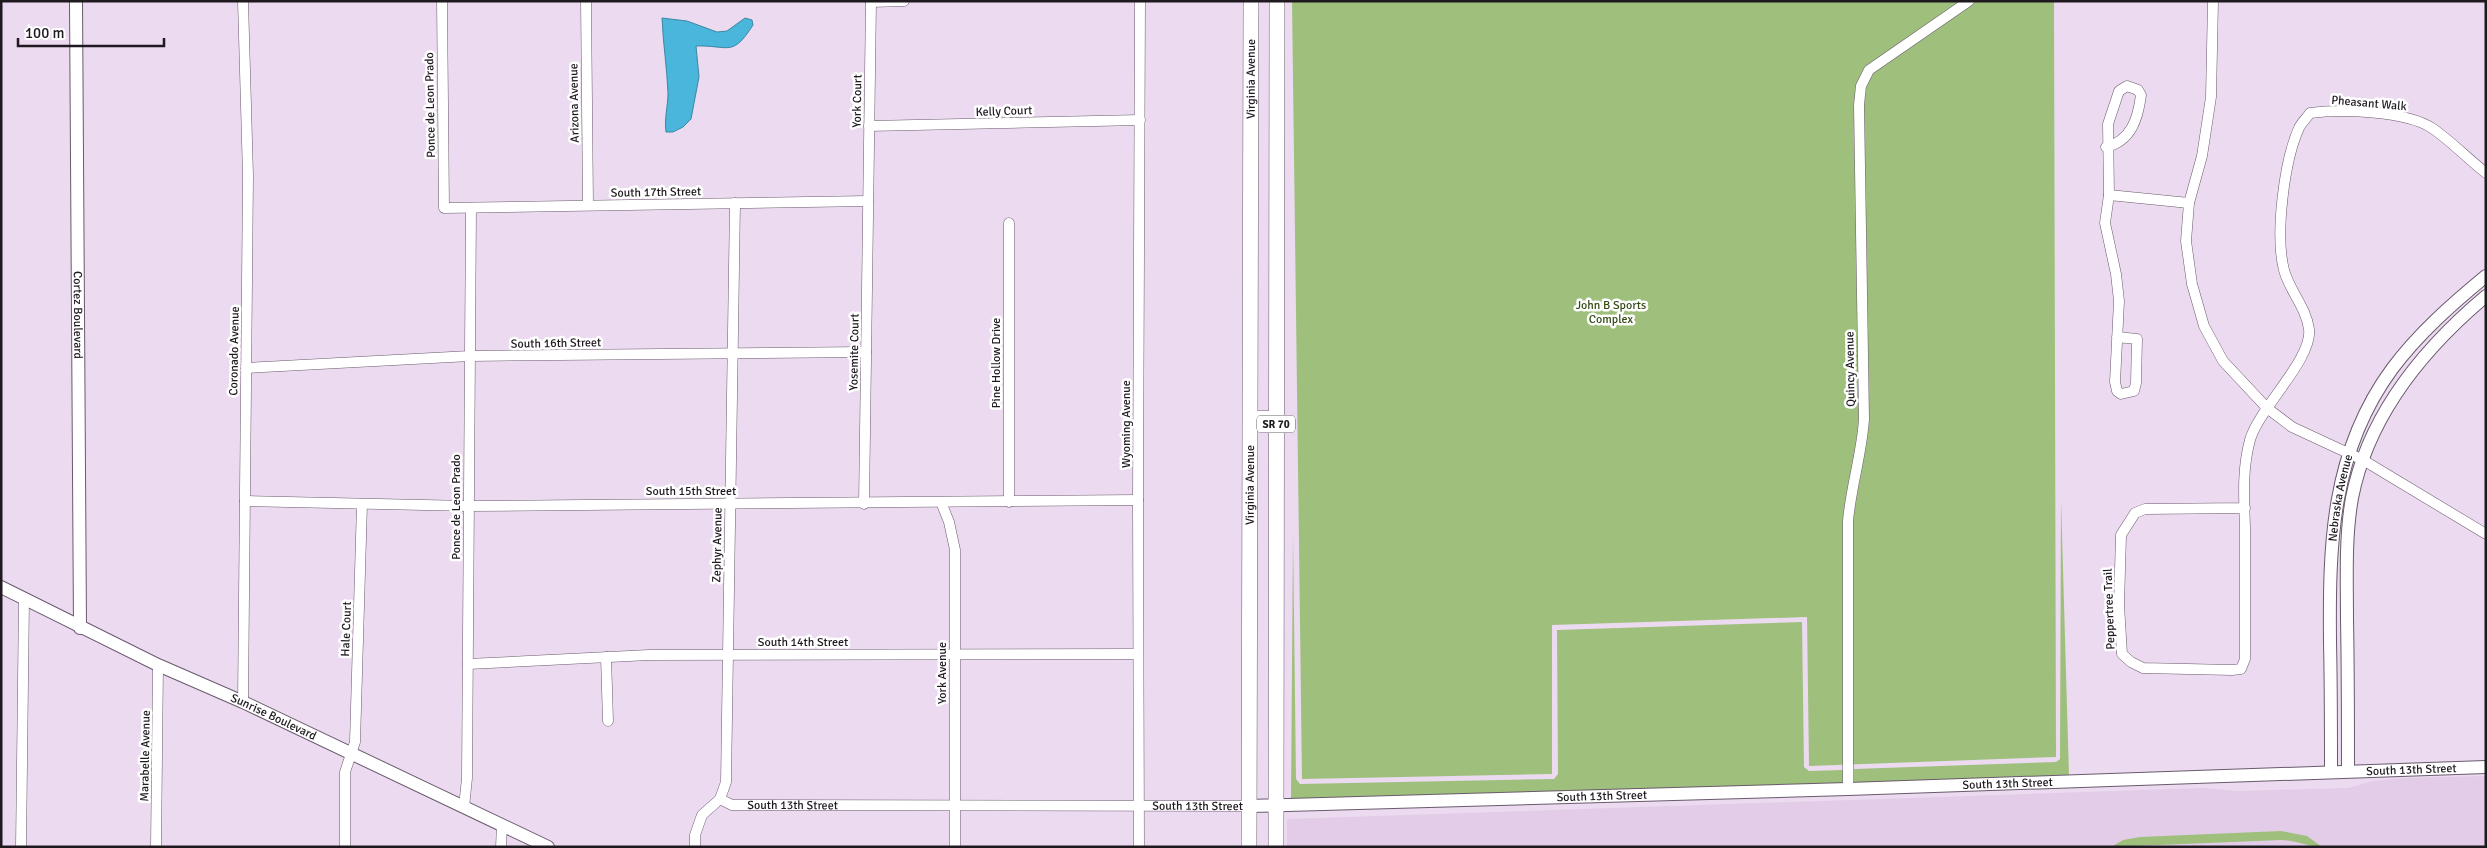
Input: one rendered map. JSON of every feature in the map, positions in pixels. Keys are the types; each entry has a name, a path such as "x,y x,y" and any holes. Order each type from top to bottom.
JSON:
{"main road":[{"name":"Virginia Avenue","path":"1249,847 1251,1"},
{"name":"Virginia Avenue","path":"1276,847 1277,1"}],"street":[{"name":"Cortez Boulevard","path":"76,1 80,628"},
{"name":"Coronado Avenue","path":"243,1 248,176 243,702"},
{"name":"Ponce de Leon Prado","path":"442,1 444,208"},
{"name":"Arizona Avenue","path":"586,1 588,205"},
{"path":"872,2 904,1"},
{"name":"Wyoming Avenue","path":"1139,847 1140,1"},
{"name":"Quincy Avenue","path":"1848,789 1848,520 1850,499 1862,442 1864,418 1859,105 1861,86 1868,70 1968,1"},
{"path":"2212,1 2211,97 2202,156 2189,203 2186,241 2192,284 2204,326 2223,361 2267,408 2292,426 2363,460 2486,534"},
{"name":"York Court","path":"868,201 872,2"},
{"path":"2106,147 2119,144 2128,136 2139,112 2141,95 2138,90 2127,86 2119,91 2108,124 2106,147 2109,195 2105,223 2116,274 2119,301 2117,337 2115,382 2117,391 2121,394 2126,394 2134,391 2136,383 2137,339 2117,337"},
{"name":"Pheasant Walk","path":"2267,408 2308,345 2309,328 2284,270 2281,240 2283,187 2299,128 2310,113 2325,111 2404,116 2431,128 2486,173"},
{"name":"Kelly Court","path":"869,126 1140,120"},
{"path":"2109,195 2189,203"},
{"name":"South 17th Street","path":"444,208 868,201"},
{"name":"Yosemite Court","path":"864,504 868,201"},
{"name":"Zephyr Avenue","path":"720,799 726,782 735,203"},
{"name":"Ponce de Leon Prado","path":"464,807 468,664 471,208"},
{"name":"Pine Hollow Drive","path":"1008,223 1009,502"},
{"name":"Nebraska Avenue","path":"2331,771 2330,579 2337,496 2348,453 2364,418 2391,370 2452,304 2486,276"},
{"name":"Nebraska Avenue","path":"2348,771 2347,579 2352,498 2363,460 2374,434 2406,378 2436,342 2486,296"},
{"name":"South 16th Street","path":"246,368 470,356 866,352"},
{"name":"Peppertree Trail","path":"2244,508 2145,509 2135,512 2128,521 2122,535 2119,605 2122,654 2131,662 2143,668 2241,669 2245,659 2244,508 2246,456 2250,438 2267,408"},
{"path":"1250,416 1276,416"},
{"name":"South 15th Street","path":"245,502 469,506 730,503 864,504 1138,500"},
{"name":"York Avenue","path":"940,502 949,522 955,550 955,847"},
{"name":"Hale Court","path":"345,847 345,772 355,742 362,504"},
{"path":"2330,579 2347,579"},
{"name":"Sunrise Boulevard","path":"1,587 80,628 243,702 548,847"},
{"path":"21,847 24,599"},
{"name":"South 14th Street","path":"468,664 606,657 728,654 1138,654"},
{"path":"606,657 608,721"},
{"name":"Marabelle Avenue","path":"156,847 158,665"},
{"path":"2331,686 2348,686"},
{"name":"South 13th Street","path":"720,799 732,805 956,807 1250,806 1848,789 2486,767"},
{"path":"694,847 695,835 702,815 720,799"},
{"path":"501,847 502,825"}],"shaded area":[{"path":"2486,776 2486,847 1287,847 1287,819 2203,788 2237,791 2348,788 2373,781 2403,778"}],"green space":[{"name":"John B Sports Complex","path":"1292,1 2054,1 2056,757 1809,766 1807,617 1552,625 1552,774 1302,779"},
{"path":"2061,499 2069,776 1854,784 1854,769 2056,762 2060,759"},
{"path":"1293,534 1296,779 1300,784 1554,779 1558,774 1557,630 1802,622 1804,767 1809,771 1843,770 1843,784 1291,800"},
{"path":"2281,831 2307,836 2322,847 2281,840 2111,847 2123,840 2140,837"}],"water":[{"path":"662,18 687,21 717,32 727,31 745,18 752,20 753,25 740,42 729,48 696,46 699,77 691,119 683,127 673,132 666,132 668,93"}]}
